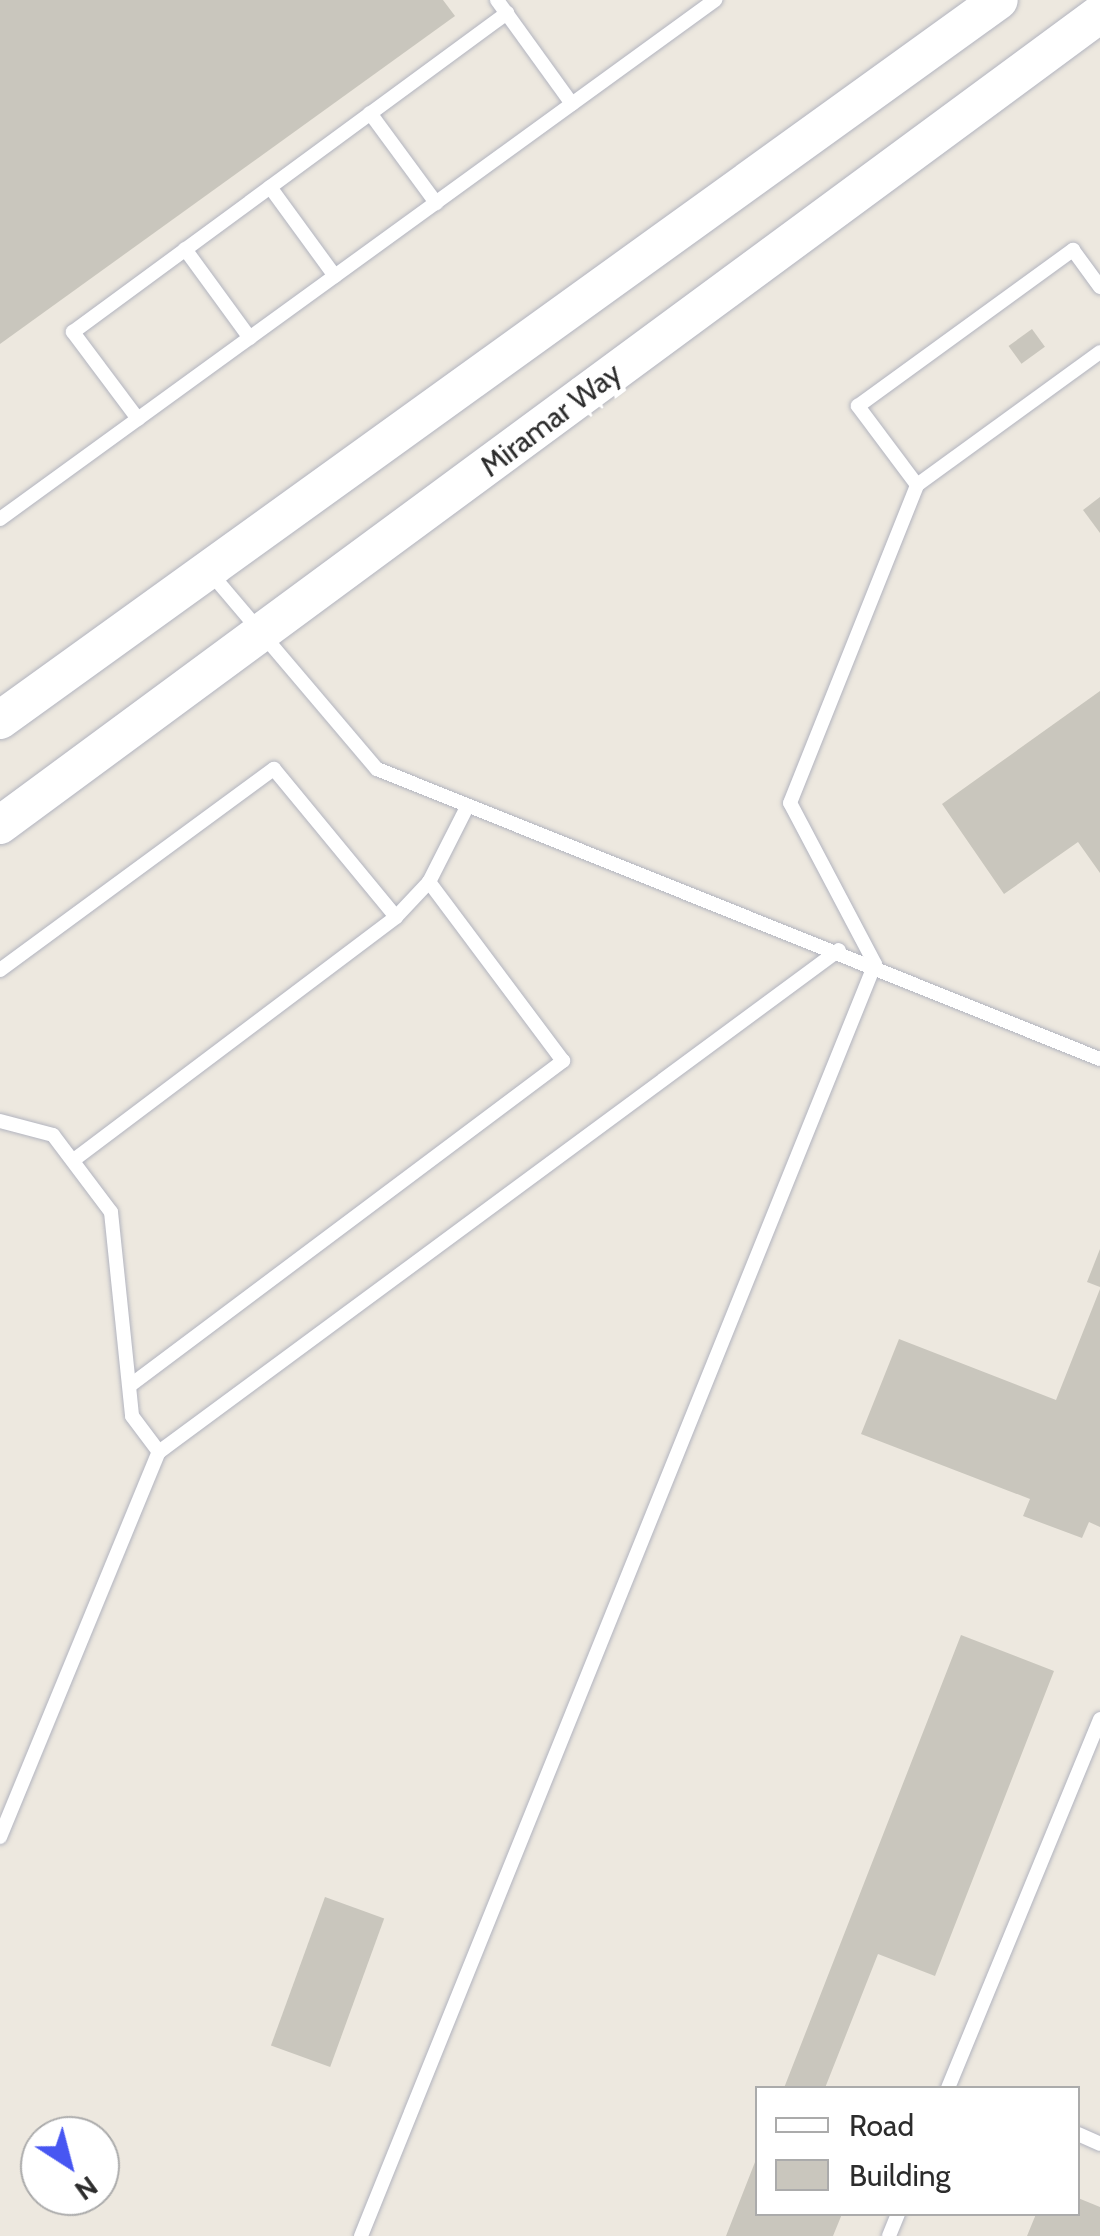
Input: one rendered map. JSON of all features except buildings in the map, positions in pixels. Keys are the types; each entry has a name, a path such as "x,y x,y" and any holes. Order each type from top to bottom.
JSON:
{"main road":[{"path":"0,720 1000,0"},
{"name":"Miramar Way","path":"0,824 1100,14"}],"lane":[{"path":"0,520 715,0"},
{"path":"138,420 73,332 370,113 502,6 572,104"},
{"path":"370,113 436,203"},
{"path":"270,187 335,276"},
{"path":"186,249 250,338"},
{"path":"916,486 858,406 1073,250 1100,287"},
{"path":"361,2236 875,964 790,803 916,486 1100,352"},
{"path":"207,569 258,637 377,769 465,812 875,964 1100,1059"},
{"path":"0,970 274,769 396,916"},
{"path":"75,1159 396,916 429,882 465,812"},
{"path":"132,1384 563,1061 429,882"},
{"path":"0,1837 159,1452 839,950"},
{"path":"0,1121 53,1135 75,1159 111,1212 132,1384 132,1416 159,1452"},
{"path":"954,2086 1100,1719"}]}
